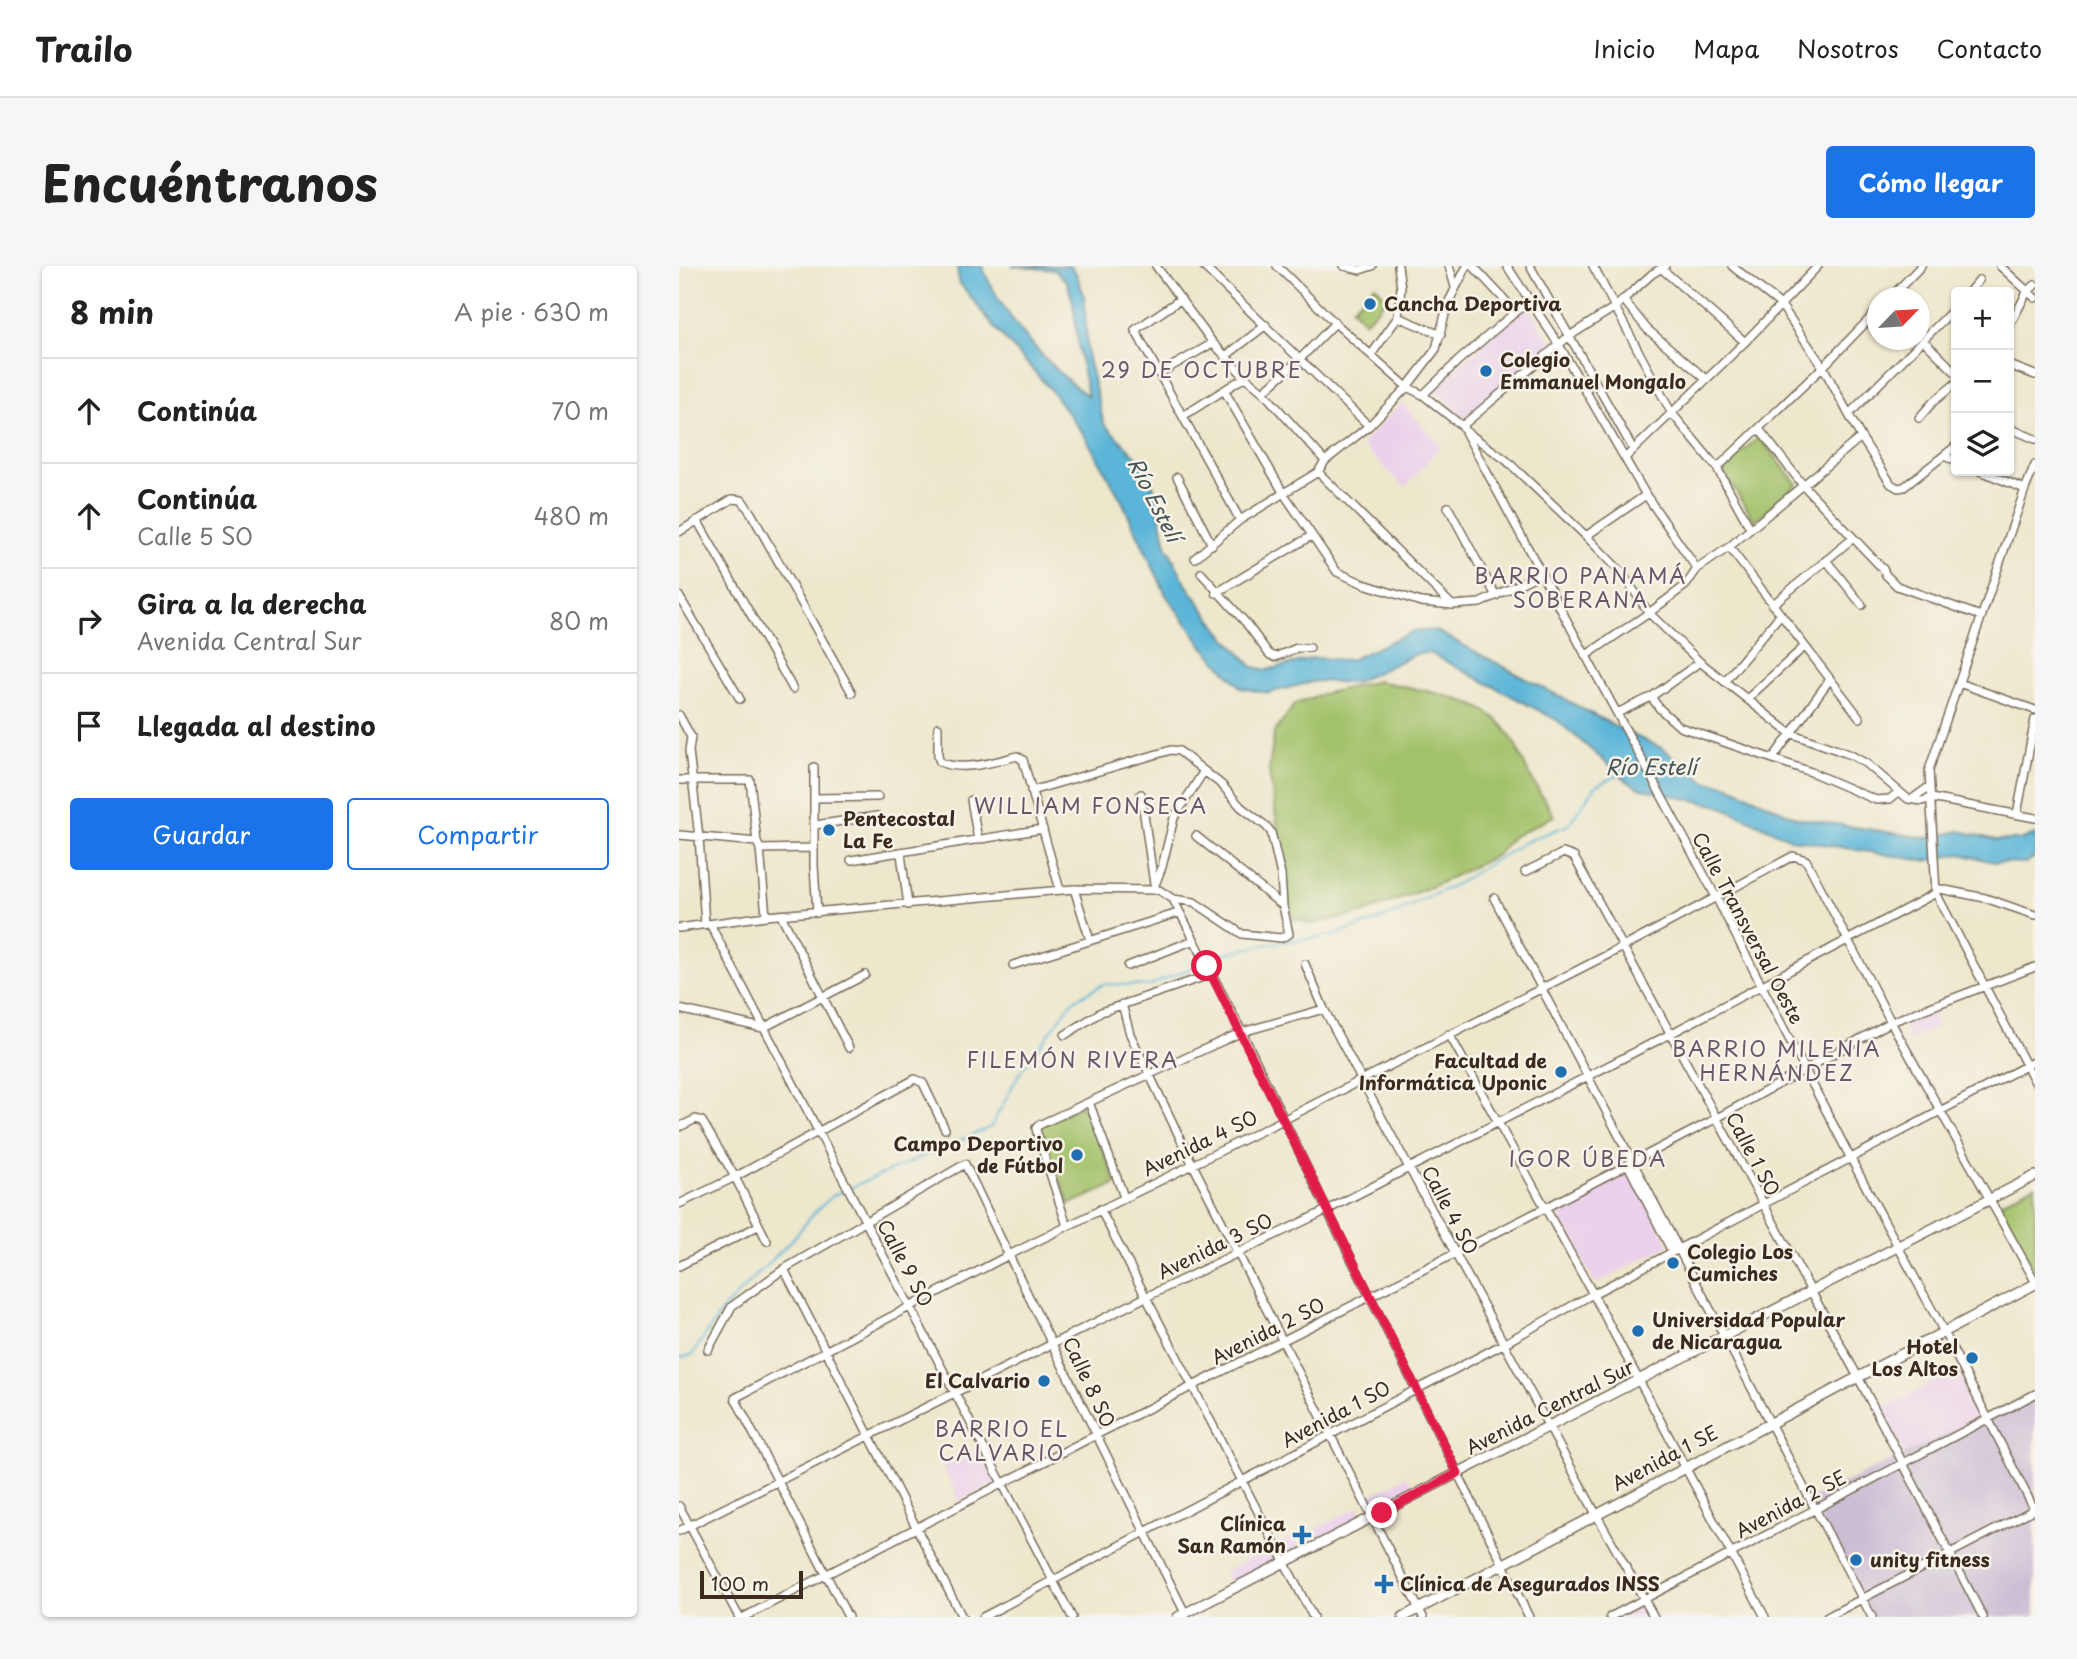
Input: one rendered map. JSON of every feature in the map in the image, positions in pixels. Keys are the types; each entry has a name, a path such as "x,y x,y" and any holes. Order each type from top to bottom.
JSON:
{"street":[{"path":"1157,266 1213,342 1245,377 1263,392 1325,461"},
{"path":"1203,266 1369,426"},
{"path":"1277,266 1335,323 1407,387 1423,395 1506,460 1622,573 1649,613 1700,662 1790,733 1851,755 1867,764 1898,792 1912,799 1922,801 1931,798 2035,818"},
{"path":"1344,266 1360,270 1372,266"},
{"path":"1371,355 1398,317 1401,288 1398,266"},
{"path":"1449,266 1455,287"},
{"path":"1457,266 1469,267 1516,312"},
{"path":"1507,266 1559,345 1646,495 1697,569"},
{"path":"1530,266 1633,449"},
{"path":"1593,266 1671,412 1717,468 1750,528"},
{"path":"1648,266 1652,274"},
{"path":"1732,266 1781,305 1823,367 1861,437 1891,484 1898,488 1905,487 1951,450"},
{"path":"1625,458 1745,342 1818,266"},
{"path":"1901,287 1921,266"},
{"path":"2000,266 2035,298"},
{"path":"1195,558 1240,520 1318,472 1325,461 1369,426 1407,387 1436,348 1448,303 1469,267"},
{"path":"1463,428 1568,337 1615,307 1652,274 1664,267 1745,342"},
{"path":"1973,287 1979,280"},
{"path":"2014,317 2027,292 2035,285"},
{"path":"1181,299 1135,330 1240,520"},
{"path":"1423,395 1459,360 1531,299"},
{"path":"1623,299 1647,329 1706,379"},
{"path":"1930,335 1951,312"},
{"path":"1398,317 1441,335"},
{"path":"1717,468 1867,322"},
{"path":"1263,392 1335,323"},
{"path":"1227,355 1266,325"},
{"path":"1160,373 1213,342"},
{"path":"1930,347 1951,368"},
{"path":"1849,414 1915,350"},
{"path":"2014,367 2035,375"},
{"path":"1182,416 1245,377"},
{"path":"1919,418 1951,387"},
{"path":"1224,390 1284,494 1337,572 1364,584 1421,602 1453,605 1480,603 1540,574"},
{"path":"1463,428 1585,656 1686,585 1697,569 1728,547 1861,437"},
{"path":"1759,429 1803,485 1897,586 1981,616"},
{"path":"2014,430 2035,439"},
{"path":"1944,456 1951,459"},
{"path":"2035,465 1929,770 1936,891 2035,1082"},
{"path":"1318,472 1453,605"},
{"path":"1992,476 2025,489"},
{"path":"1177,477 1212,545"},
{"path":"1587,536 1646,495"},
{"path":"679,532 732,499 742,500 852,693"},
{"path":"1448,507 1496,596"},
{"path":"697,520 793,689"},
{"path":"1216,593 1311,536"},
{"path":"1772,605 1852,539"},
{"path":"1728,547 1860,718"},
{"path":"1826,560 1862,605"},
{"path":"1201,573 1272,656 1310,648"},
{"path":"679,596 740,699"},
{"path":"1725,681 1780,615"},
{"path":"1747,699 1805,646"},
{"name":"Calle Transversal Oeste","path":"1585,656 1716,897 2035,1510"},
{"path":"1617,714 1651,697 1700,662"},
{"path":"1773,758 1830,679"},
{"path":"1959,683 2035,710"},
{"path":"1651,697 1680,727 1811,772 1876,800 1889,799 1898,792"},
{"path":"679,715 691,737 689,751 708,924"},
{"path":"2017,814 2035,719"},
{"path":"938,727 938,757 940,762 948,765 983,765 1020,757 1060,890"},
{"path":"679,928 767,916 1060,890 1154,888 1173,899 1194,902 1242,934 1281,938 1289,934 1283,906 1281,875 1271,832 1241,807 1222,785 1179,751 1171,750 1031,791"},
{"path":"814,767 813,848 817,913"},
{"path":"1154,888 1174,818 1204,771"},
{"path":"679,780 750,780 767,916"},
{"path":"1912,799 1930,786"},
{"path":"1141,794 1154,888"},
{"path":"814,798 878,797"},
{"path":"971,800 978,840"},
{"path":"815,825 877,816"},
{"path":"851,860 1043,829"},
{"path":"679,835 759,846 813,848"},
{"path":"1196,836 1283,906"},
{"name":"Calle 1 SO","path":"1525,872 1563,853 1574,857 1857,1377 1983,1617"},
{"path":"901,854 908,905"},
{"name":"Avenida 4 SO","path":"780,1481 735,1398 1009,1255 1283,1120 1623,947 1793,856 1806,860 1847,940"},
{"path":"1074,889 1090,940"},
{"path":"1936,891 1985,898 2035,915"},
{"name":"Avenida 3 SO","path":"679,1531 1053,1343 1327,1210 1670,1034 1936,891"},
{"path":"1494,898 1872,1617"},
{"path":"1173,899 1242,1032 1529,1617"},
{"path":"1013,965 1178,913"},
{"path":"781,915 849,1048"},
{"name":"Calle 9 SO","path":"708,924 819,1130 909,1307 957,1392 1072,1617"},
{"path":"1128,966 1193,940"},
{"path":"1847,940 1988,1201 2035,1282"},
{"name":"Calle 4 SO","path":"1305,964 1324,1009 1361,1079 1654,1617"},
{"name":"Avenida 2 SO","path":"744,1617 1545,1208 1891,1023 2035,967"},
{"path":"1065,1035 1101,1012 1212,974"},
{"path":"679,1009 763,1028 865,975"},
{"path":"1122,1004 1130,1034 1192,1163 1420,1613"},
{"path":"1067,1226 1036,1128 1242,1032 1324,1009"},
{"path":"1449,1034 1593,1294 1765,1617"},
{"name":"Avenida 1 SO","path":"983,1617 2035,1061"},
{"path":"679,1203 735,1177 915,1079 923,1083 945,1129"},
{"path":"1089,1102 1125,1197"},
{"path":"679,1127 696,1119 702,1121 735,1177 767,1241"},
{"name":"Calle 8 SO","path":"865,1222 965,1164 1184,1616"},
{"name":"Avenida Central Sur","path":"1184,1616 2035,1176"},
{"path":"1100,1209 1313,1617"},
{"path":"708,1350 732,1306 784,1269 865,1222"},
{"path":"679,1266 758,1226"},
{"path":"784,1269 962,1617"},
{"name":"Avenida 1 SE","path":"1403,1617 1420,1613 1596,1514 2035,1282"},
{"name":"Avenida 2 SE","path":"1610,1617 2035,1394"},
{"path":"780,1481 848,1617"},
{"path":"679,1506 739,1617"},
{"path":"1827,1617 2035,1510"}],"shaded area":[{"name":"Colegio Emmanuel Mongalo","path":"1528,306 1553,344 1464,418 1433,388"},
{"path":"1402,403 1441,446 1405,487 1361,444"},
{"path":"1930,1011 1938,1026 1909,1040 1902,1024"},
{"path":"1631,1173 1669,1245 1595,1284 1557,1211"},
{"path":"1959,1369 1982,1417 1905,1456 1881,1409"},
{"path":"2035,1392 2035,1617 1871,1617 1810,1499"},
{"path":"980,1447 998,1482 960,1501 942,1466"},
{"path":"1407,1476 1414,1490 1374,1512 1366,1498"},
{"path":"1359,1507 1364,1517 1316,1542 1310,1532"},
{"path":"1293,1537 1300,1550 1286,1557 1280,1544"},
{"path":"1270,1548 1277,1562 1231,1585 1224,1572"},
{"path":"1642,1604 1650,1617 1618,1617"}],"green space":[{"name":"Cancha Deportiva","path":"1375,285 1387,299 1365,322 1352,308"},
{"path":"1759,437 1797,484 1755,521 1722,470"},
{"path":"1378,681 1463,701 1495,718 1513,740 1554,816 1512,837 1497,855 1438,884 1364,913 1311,924 1291,917 1269,771 1274,733 1295,704 1322,694"},
{"name":"Campo Deportivo de Fútbol","path":"1084,1105 1117,1184 1070,1204 1037,1125"},
{"path":"2035,1185 2035,1273 1999,1203"}],"water":[{"name":"Río Estelí","path":"957,266 982,266 1001,302 1027,338 1057,370 1088,396 1073,302 1067,282 1055,270 1012,266 1070,266 1076,273 1084,295 1088,359 1104,424 1147,467 1156,495 1166,545 1186,584 1221,632 1253,667 1267,670 1314,658 1350,660 1411,632 1435,630 1624,731 1662,748 1706,782 1727,785 1797,818 1925,838 1960,831 1996,840 2020,840 2035,834 2035,857 2026,863 1994,862 1960,854 1925,861 1791,839 1720,806 1639,788 1627,781 1557,720 1430,653 1416,654 1354,683 1316,681 1268,693 1241,688 1203,646 1166,595 1123,503 1085,436 1050,389 995,328 959,282"}],"waterway":[{"path":"1207,961 1223,954 1273,943 1332,936 1387,917 1458,883 1525,842 1568,825 1596,786 1621,773"},
{"path":"850,1188 991,1127 1019,1074 1074,1000 1104,984 1149,986 1202,963"},
{"path":"679,1358 692,1355 723,1309 791,1241 815,1212 834,1195 845,1190"}],"place":[{"name":"Cancha Deportiva","path":"1370,304"},
{"name":"Colegio Emmanuel Mongalo","path":"1486,371"},
{"name":"Pentecostal La Fe","path":"829,830"},
{"name":"Facultad de Informática Uponic","path":"1561,1072"},
{"name":"Campo Deportivo de Fútbol","path":"1077,1155"},
{"name":"Colegio Los Cumiches","path":"1673,1263"},
{"name":"Universidad Popular de Nicaragua","path":"1638,1331"},
{"name":"Hotel Los Altos","path":"1972,1358"},
{"name":"El Calvario","path":"1044,1381"},
{"name":"Clínica San Ramón","path":"1302,1535"},
{"name":"unity fitness","path":"1856,1560"},
{"name":"Clínica de Asegurados INSS","path":"1384,1584"}],"district":[{"name":"29 DE OCTUBRE","path":"1202,371"},
{"name":"BARRIO PANAMÁ SOBERANA","path":"1581,589"},
{"name":"WILLIAM FONSECA","path":"1091,807"},
{"name":"FILEMÓN RIVERA","path":"1073,1061"},
{"name":"BARRIO MILENIA HERNÁNDEZ","path":"1777,1062"},
{"name":"IGOR ÚBEDA","path":"1588,1160"},
{"name":"BARRIO EL CALVARIO","path":"1002,1442"}],"route":[{"path":"1207,966 1458,1473 1382,1513"}]}
